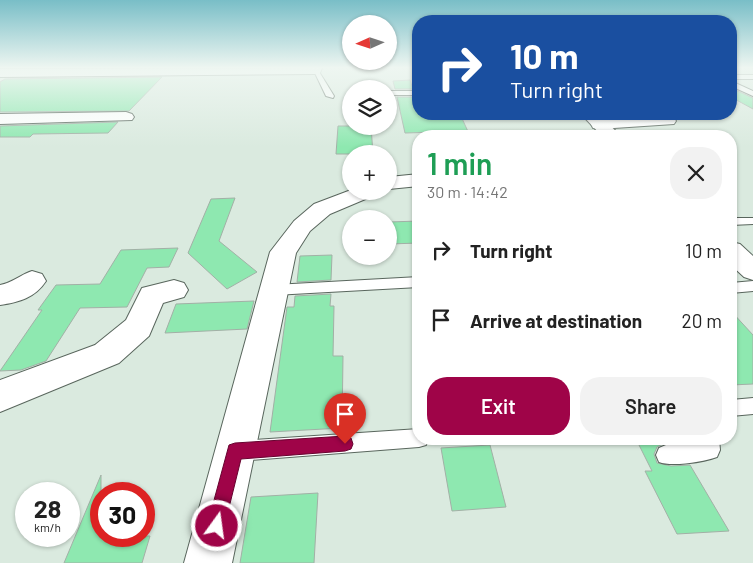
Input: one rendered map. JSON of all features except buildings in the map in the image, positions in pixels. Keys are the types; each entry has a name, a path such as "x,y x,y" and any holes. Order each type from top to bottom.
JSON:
{"street":[{"path":"0,119 126,117"},
{"path":"595,120 606,130"},
{"path":"631,120 668,121"},
{"path":"397,182 412,181"},
{"path":"208,563 283,252 302,226 322,209 345,200"},
{"path":"737,256 753,271"},
{"path":"0,295 16,292 32,281"},
{"path":"0,396 107,354 138,328 152,295 174,290"}],"lane":[{"path":"737,222 753,221"},
{"path":"274,290 412,282"},
{"path":"737,287 753,286"},
{"path":"737,407 753,406"},
{"path":"235,451 412,438"},
{"path":"666,455 710,450 710,445"}],"route":[{"path":"217,526 235,451 345,444"}]}
